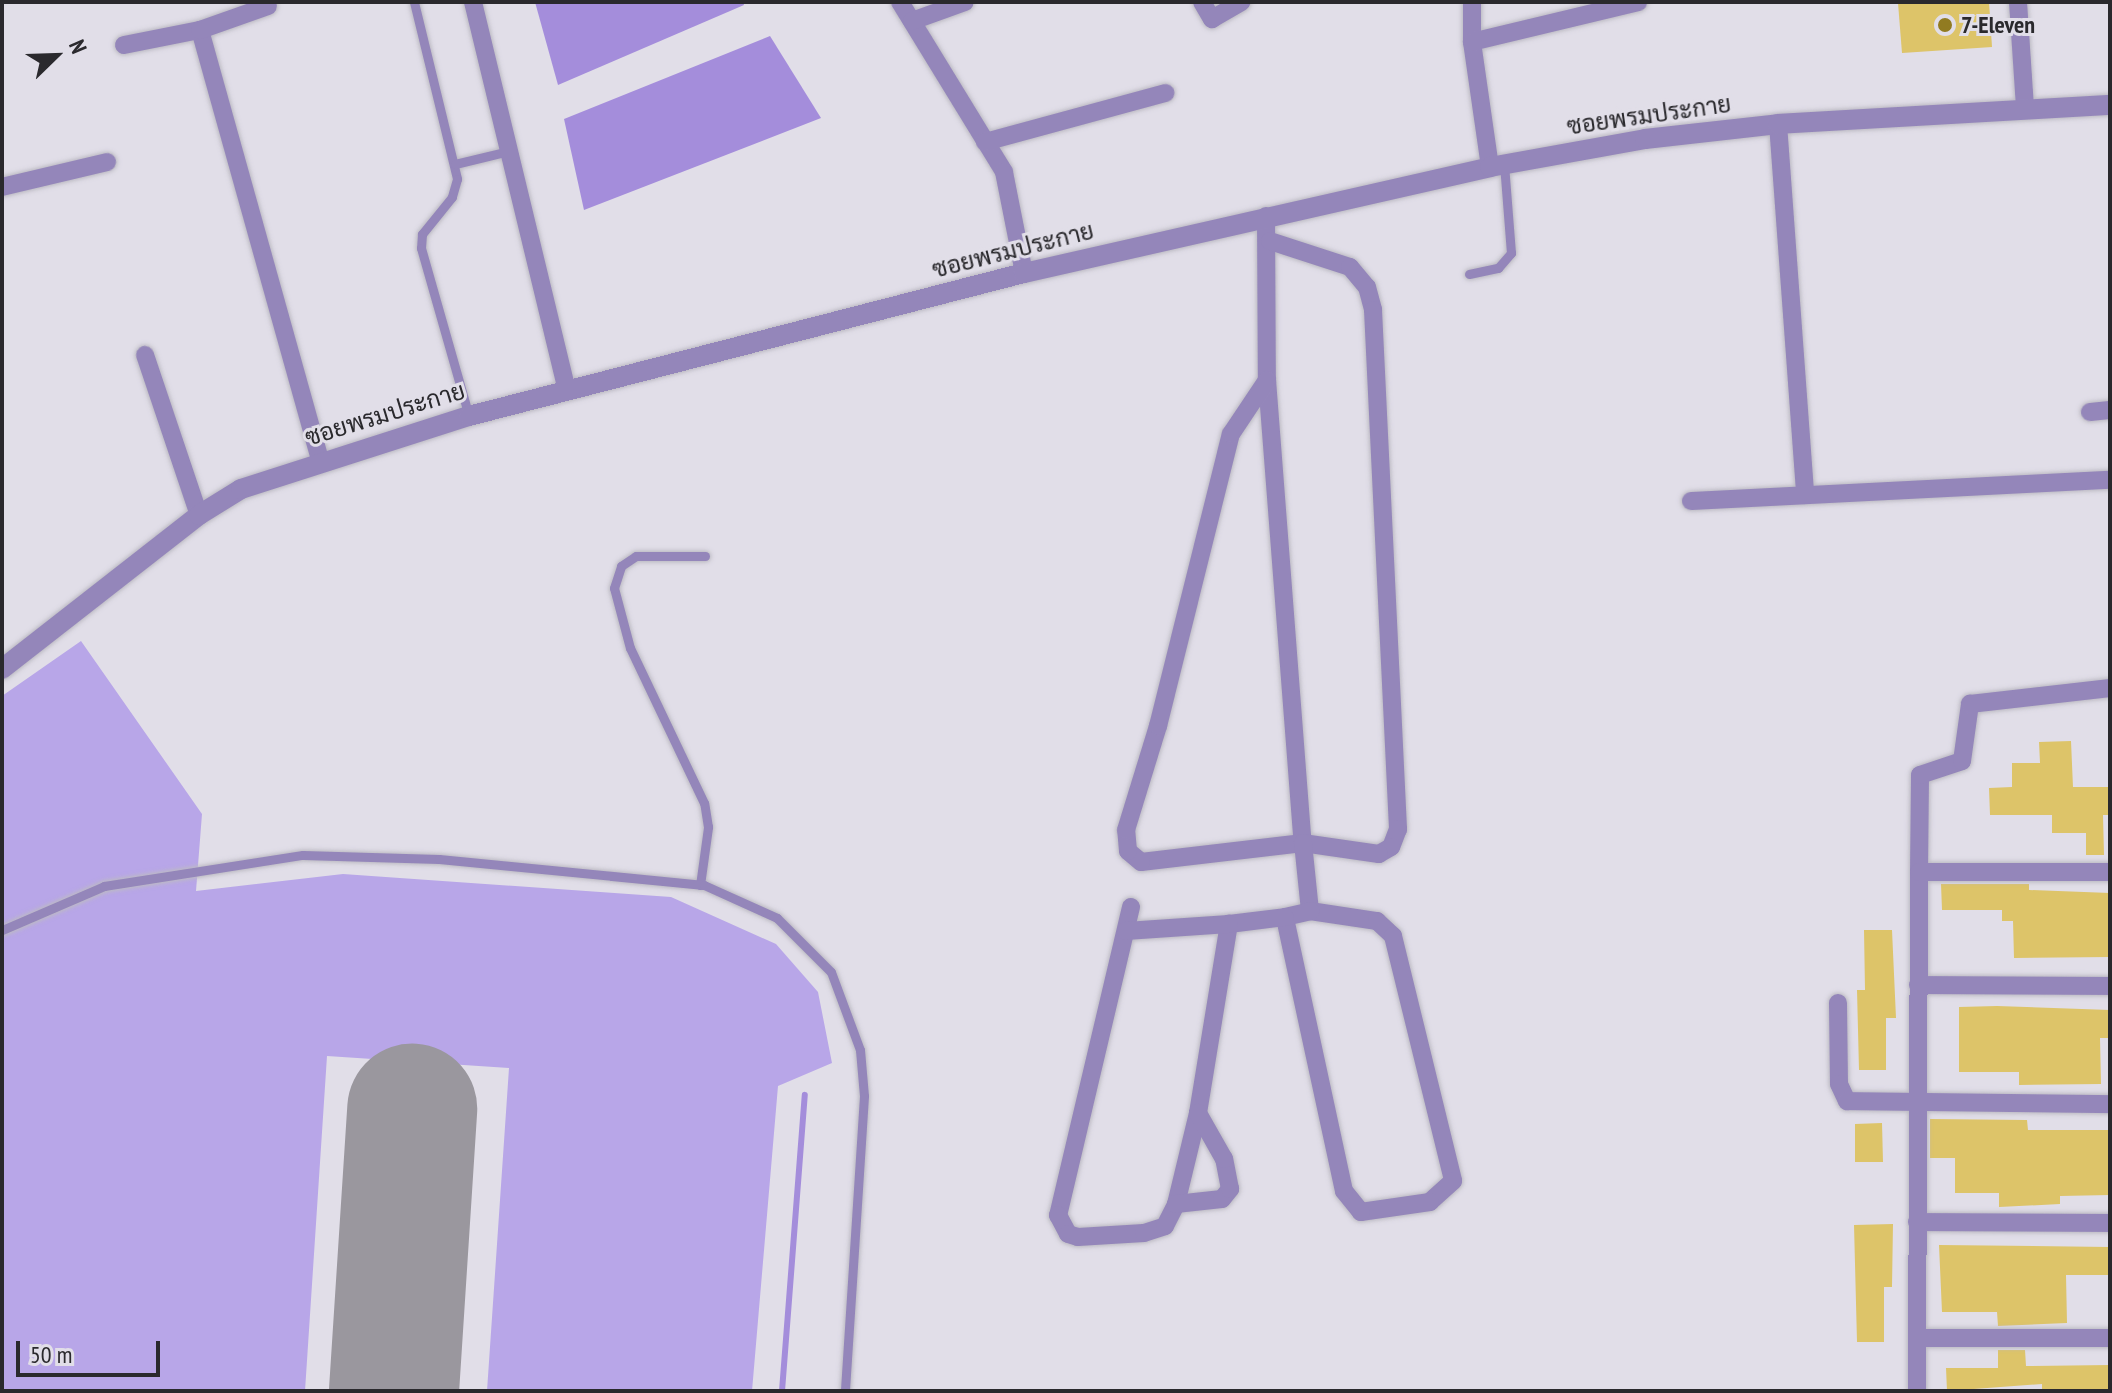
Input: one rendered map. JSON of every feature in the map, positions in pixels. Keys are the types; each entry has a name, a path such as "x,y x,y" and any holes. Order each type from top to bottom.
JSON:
{"street":[{"path":"473,2 513,151 567,391"},
{"path":"900,2 1004,172 1024,273"},
{"path":"912,21 965,2"},
{"path":"1202,2 1212,19 1242,2"},
{"path":"1472,2 1472,42 1497,166"},
{"path":"1472,42 1638,2"},
{"path":"2018,2 2025,107"},
{"path":"124,45 200,30 268,6"},
{"path":"200,30 320,461"},
{"path":"985,142 1165,93"},
{"name":"ซอยพรมประกาย","path":"2,669 199,515 241,489 320,461 469,416 1024,273 1497,166 1645,139 1778,124 2025,107 2110,105"},
{"path":"1778,124 1805,495"},
{"path":"2,187 107,162"},
{"path":"1266,216 1270,241 1267,380 1310,911"},
{"path":"1267,380 1231,434 1125,840 1134,858 1155,862 1303,843 1379,854 1391,847 1398,829 1373,310 1367,287 1350,267 1270,241"},
{"path":"145,355 199,515"},
{"path":"2090,412 2110,410"},
{"path":"1691,501 2110,480"},
{"path":"1917,1391 1920,775 1962,761 1970,704 2110,688"},
{"path":"1919,872 2110,872"},
{"path":"1131,907 1058,1215 1068,1234 1078,1237 1144,1233 1165,1226 1176,1204 1198,1113 1229,924"},
{"path":"1126,931 1229,924 1310,911 1377,921 1393,936 1453,1181 1430,1202 1361,1212 1344,1191 1285,917"},
{"path":"1918,985 2110,986"},
{"path":"1838,1003 1841,1096 1847,1101 2110,1104"},
{"path":"1176,1204 1222,1199 1230,1189 1224,1159 1198,1113"},
{"path":"1917,1222 2110,1223"},
{"path":"1917,1338 2110,1338"}],"lane":[{"path":"414,2 455,164 455,190 429,222 421,248 469,416"},
{"path":"455,164 513,151"},
{"path":"1469,274 1498,268 1511,253 1497,166"},
{"path":"700,885 707,842 704,803 630,648 614,588 621,566 636,556 705,556"},
{"path":"2,930 104,886 303,855 439,859 700,885 777,918 805,942 831,972 851,1020 864,1096 845,1391"}],"shaded area":[{"path":"535,2 743,2 744,5 558,85"},
{"path":"770,36 821,118 584,210 564,119"},
{"path":"81,641 202,814 196,891 343,874 671,897 776,944 818,992 832,1063 778,1086 752,1391 487,1391 509,1068 327,1056 305,1391 2,1391 2,696"}],"building":[{"name":"7-Eleven","path":"1989,2 1992,47 1902,53 1898,3"},
{"path":"2071,741 2073,787 2110,787 2110,815 2103,815 2104,855 2086,855 2086,833 2052,833 2052,815 1990,815 1989,788 2012,787 2012,763 2040,763 2039,742"},
{"path":"1941,884 2029,884 2029,890 2110,893 2110,957 2014,958 2013,921 2002,921 2002,910 1942,910"},
{"path":"1864,930 1892,930 1896,1018 1886,1018 1886,1070 1859,1070 1857,990 1865,990"},
{"path":"1959,1007 2110,1010 2110,1038 2100,1038 2101,1084 2019,1085 2019,1072 1959,1072"},
{"path":"1930,1119 2027,1120 2028,1130 2110,1130 2110,1195 2060,1196 2060,1204 1999,1207 1999,1193 1955,1193 1955,1158 1930,1158"},
{"path":"1882,1123 1883,1162 1855,1162 1855,1124"},
{"path":"1893,1224 1892,1287 1884,1287 1884,1342 1857,1342 1854,1225"},
{"path":"1939,1245 2110,1247 2110,1275 2066,1275 2067,1323 1998,1326 1997,1312 1942,1312"},
{"path":"1998,1350 2025,1350 2026,1366 2110,1365 2110,1391 2042,1391 2042,1384 1947,1391 1946,1368 1998,1368"}],"waterway":[{"path":"782,1391 805,1095"}],"runway":[{"path":"394,1391 412,1109"}],"place":[{"name":"7-Eleven","path":"1945,25"}]}
